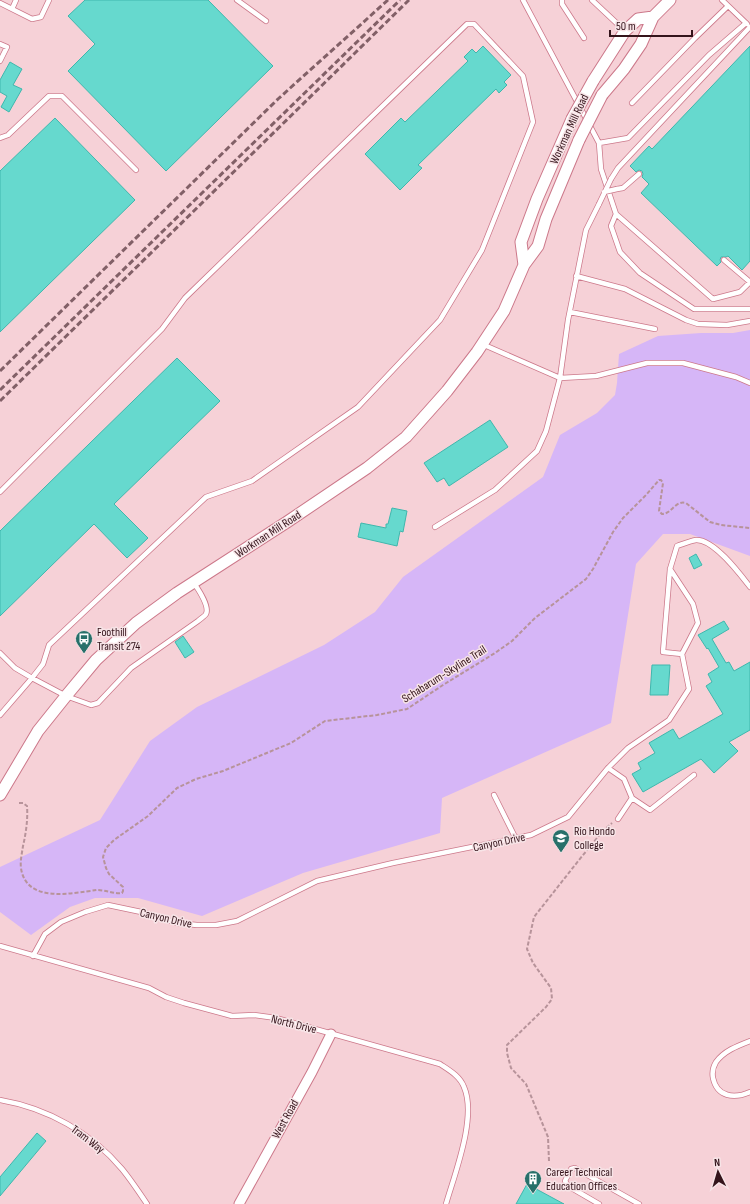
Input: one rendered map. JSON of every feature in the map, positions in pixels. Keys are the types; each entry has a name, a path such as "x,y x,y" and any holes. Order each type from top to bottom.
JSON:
{"street":[{"name":"Workman Mill Road","path":"0,795 38,731 96,660 136,623 194,582 367,468 406,437 447,391 482,344 504,311 524,265 538,246 546,219 579,140 602,95 624,69 641,44 654,17 670,0"},
{"name":"Workman Mill Road","path":"524,265 521,242 537,199 572,119 593,81 625,31 638,20 654,17"},
{"name":"West Road","path":"239,1204 312,1072 331,1034"}],"lane":[{"path":"12,9 16,0"},
{"path":"0,3 32,19 41,17 50,0"},
{"path":"236,0 266,21"},
{"path":"523,0 599,143 601,169 616,214 713,299 740,292 750,282 724,260"},
{"path":"562,0 562,4 584,38"},
{"path":"592,0 625,31"},
{"path":"722,0 749,26"},
{"path":"632,103 728,6"},
{"path":"0,492 162,329 186,298 467,24 474,24 523,76 533,122 482,250 440,320 358,407 252,481 206,497 49,646 43,664 0,715"},
{"path":"599,143 628,138 709,55 749,26"},
{"path":"435,528 496,490 537,451 546,431 560,378 576,276 586,230 604,192 618,168 749,26"},
{"path":"0,44 7,47 0,61"},
{"path":"0,138 8,135 49,96 62,96 136,170"},
{"path":"604,192 623,188 639,174"},
{"path":"616,214 611,226 620,252 640,273 694,309 750,309"},
{"path":"576,276 624,289 686,320 698,324 728,325 750,321"},
{"path":"570,312 655,329"},
{"path":"482,344 560,378 596,376 646,364 683,363 736,377 750,383"},
{"path":"670,569 693,604 698,623 682,654 663,652 670,569 677,546 697,540 709,544 732,563 750,587"},
{"path":"0,653 15,668 66,696 91,705 98,704 130,668 206,614 207,608 204,600 194,582"},
{"name":"Canyon Drive","path":"33,956 45,934 61,922 85,912 108,905 146,913 177,923 216,925 237,921 317,881 393,863 530,835 568,817 608,768 628,748 669,720 690,689 682,654"},
{"path":"608,768 624,779 632,798 650,810 694,775"},
{"path":"494,795 516,839"},
{"path":"618,819 632,798"},
{"name":"North Drive","path":"0,946 149,988 166,997 232,1016 254,1015 276,1018 440,1064 454,1073 464,1086 467,1098 468,1117 464,1144 446,1204"},
{"path":"750,1041 732,1048 722,1055 715,1064 712,1073 716,1087 724,1094 737,1096 750,1092"},
{"name":"Tram Way","path":"0,1100 45,1113 82,1133 101,1148 122,1168 147,1204"},
{"path":"599,1204 568,1186 565,1181 571,1169 575,1168 639,1204"}],"path":[{"name":"Schabarum-Skyline Trail","path":"19,802 27,806 25,837 20,863 22,874 30,886 44,892 61,894 102,890 122,892 123,887 109,874 106,868 103,857 106,848 114,840 148,816 177,788 189,782 223,772 248,760 291,743 325,721 376,715 407,709 512,641 538,616 586,578 593,569 613,532 626,515 646,496 659,480 664,483 659,511 662,514 667,513 678,504 684,502 704,519 710,522 721,525 750,528"},
{"path":"549,1161 548,1137 526,1084 511,1068 506,1044 552,999 551,988 533,963 527,950 534,917 602,832 618,819"}],"shaded area":[{"path":"750,330 750,556 690,534 663,534 636,564 611,723 442,798 440,833 303,873 202,916 138,898 95,898 70,907 31,935 0,912 0,867 100,820 150,741 197,707 324,645 375,612 403,577 543,477 560,435 597,413 615,395 619,354 658,336 701,333 733,333"}],"building":[{"path":"85,0 208,0 273,66 166,171 68,71 95,44 68,16"},
{"path":"483,46 511,75 504,82 507,85 499,93 496,89 418,165 422,168 400,190 365,154 401,118 405,122 468,61 464,57 472,49 476,53"},
{"path":"750,46 750,261 742,270 728,256 721,257 721,262 717,266 641,193 649,184 642,177 642,171 639,170 636,172 630,166 649,146 652,149"},
{"path":"10,62 22,69 13,85 22,89 9,112 1,107 7,96 0,92 0,80"},
{"path":"55,118 135,200 0,332 0,171"},
{"path":"177,358 220,401 114,504 148,538 127,558 94,524 0,616 0,531"},
{"path":"490,420 508,447 449,486 444,478 437,482 424,463"},
{"path":"392,508 407,511 403,532 400,531 397,546 358,537 361,523 386,528"},
{"path":"696,554 702,565 694,569 689,558"},
{"path":"724,621 729,629 712,639 726,663 729,662 734,671 750,662 750,730 729,742 738,751 714,773 701,759 643,792 632,774 641,769 638,763 655,753 649,743 673,729 679,739 723,714 706,686 712,682 708,674 719,667 708,648 707,649 698,635"},
{"path":"183,636 194,652 185,658 175,642"},
{"path":"652,665 670,665 668,695 650,695"},
{"path":"37,1133 46,1141 0,1196 0,1177"},
{"name":"Career Technical Education Offices","path":"527,1184 564,1204 516,1204"}],"railway":[{"path":"0,371 278,99 388,0"},
{"path":"0,390 400,0"},
{"path":"0,401 409,0"}],"place":[{"name":"Foothill Transit 274","path":"84,654"},
{"name":"Rio Hondo College","path":"561,853"},
{"name":"Career Technical Education Offices","path":"533,1194"}]}
